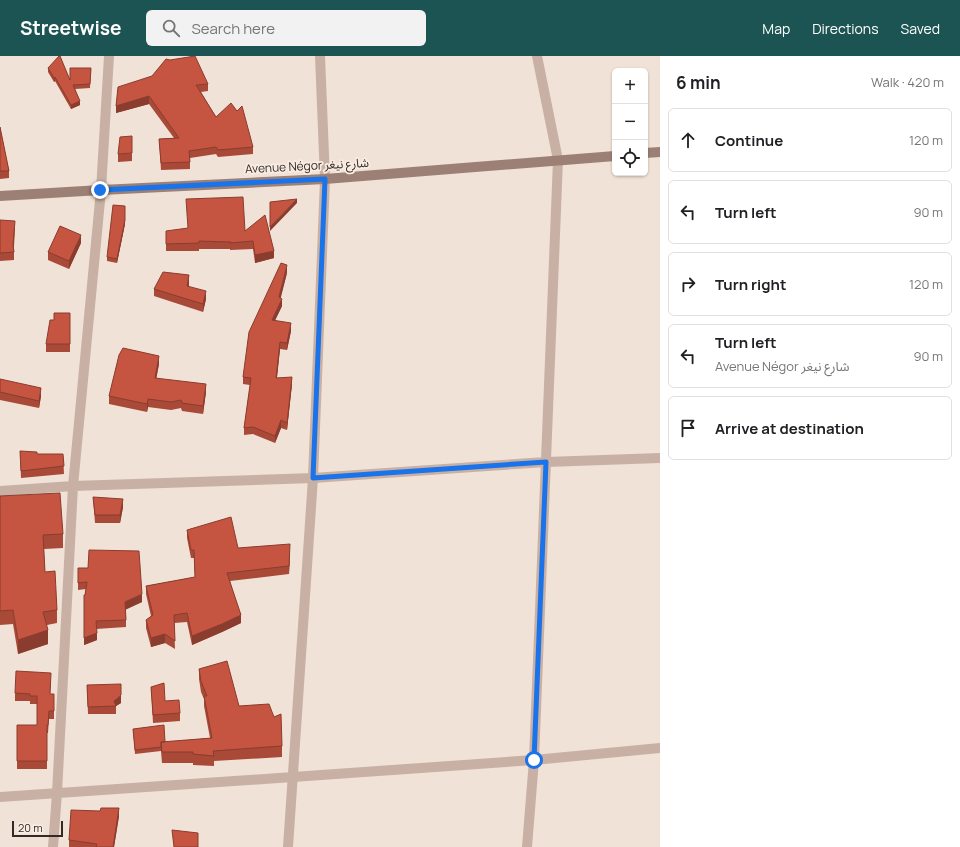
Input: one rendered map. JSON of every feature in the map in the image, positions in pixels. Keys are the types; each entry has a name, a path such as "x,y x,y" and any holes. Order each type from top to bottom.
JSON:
{"main road":[{"path":"648,153 660,152"},
{"name":"Avenue Négor شارع نيغر","path":"0,196 325,179 612,156"}],"street":[{"path":"53,847 73,486 100,190 109,56"},
{"path":"288,847 313,478 325,179 320,56"},
{"path":"527,847 534,760 558,160 537,56"},
{"path":"0,491 73,486 313,478 546,462 660,458"},
{"path":"0,797 534,760 660,748"}],"building":[{"path":"59,56 70,80 70,68 91,68 90,84 73,85 80,101 71,105 48,68"},
{"path":"195,56 208,84 196,85 216,117 231,103 237,111 242,106 253,147 218,150 216,147 189,151 190,162 161,163 159,139 179,138 149,96 116,106 118,87 152,76 166,59 170,60"},
{"path":"0,127 9,171 0,171"},
{"path":"132,136 132,153 118,154 120,137"},
{"path":"243,197 245,231 265,215 274,251 255,255 253,241 230,243 231,242 199,241 199,243 166,244 166,231 188,228 186,199"},
{"path":"297,199 270,227 270,202"},
{"path":"113,205 125,206 125,220 117,259 107,257"},
{"path":"0,220 15,221 13,245 14,252 0,253"},
{"path":"60,226 81,235 69,261 48,252"},
{"path":"281,263 287,265 279,297 282,299 272,320 291,323 287,343 280,342 276,378 292,377 287,423 281,420 275,436 253,427 244,428 251,378 243,377 249,332"},
{"path":"163,272 189,275 187,286 206,291 203,304 154,289"},
{"path":"54,313 70,313 70,344 46,344 50,320 54,320"},
{"path":"123,348 159,356 155,378 206,384 203,406 182,403 181,400 171,402 148,399 147,404 109,396 119,355"},
{"path":"0,379 41,388 39,401 0,392"},
{"path":"20,451 37,452 37,454 63,454 64,466 21,471"},
{"path":"60,493 63,534 43,535 45,572 55,571 57,610 43,612 48,630 18,640 13,610 0,611 0,496"},
{"path":"93,497 123,499 120,515 95,515"},
{"path":"231,517 238,548 290,544 289,566 227,573 241,615 192,636 187,613 174,615 175,641 165,634 151,638 146,620 153,615 146,586 195,577 194,550 191,550 187,530"},
{"path":"89,550 139,551 142,594 125,602 126,620 96,621 97,633 84,638 84,595 87,582 78,583 78,568 88,568"},
{"path":"227,661 239,706 269,704 274,717 281,714 282,746 213,751 214,756 193,754 193,752 162,752 161,742 212,738 204,696 207,696 201,681 199,669"},
{"path":"16,671 51,673 50,694 54,694 54,711 49,711 47,725 47,761 17,761 17,725 37,725 37,696 15,693"},
{"path":"164,683 165,701 179,700 180,713 153,715 151,687"},
{"path":"121,684 121,695 114,701 116,706 88,707 87,685"},
{"path":"164,725 165,742 161,742 161,747 135,750 133,729"},
{"path":"101,808 119,808 113,847 96,847 97,844 69,840 71,810 100,811"},
{"path":"172,830 198,833 198,847 174,847"}],"route":[{"path":"100,190 325,179 313,478 546,462 534,760"}]}
